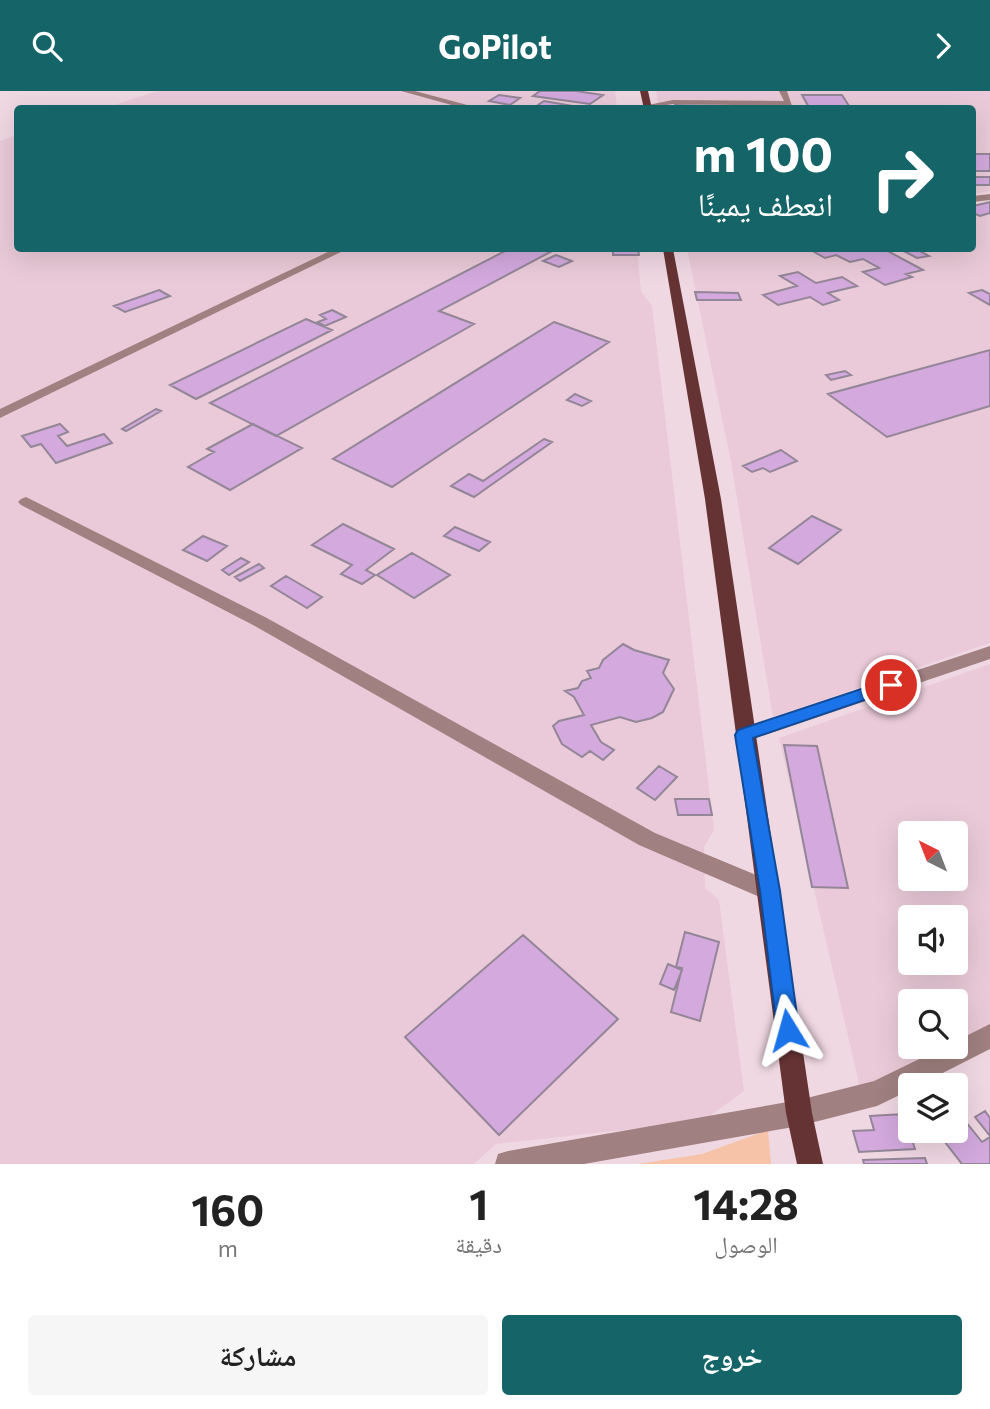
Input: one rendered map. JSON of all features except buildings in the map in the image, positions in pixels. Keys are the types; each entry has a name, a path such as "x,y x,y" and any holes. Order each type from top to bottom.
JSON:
{"main road":[{"path":"669,252 713,499 799,1113 810,1164"}],"street":[{"path":"405,91 462,105"},
{"path":"660,105 789,104 783,91"},
{"path":"0,414 336,252"},
{"path":"26,502 259,621 647,839 770,891"},
{"path":"744,735 990,652"},
{"path":"508,1164 799,1113 877,1093 990,1036"}],"shaded area":[{"path":"157,91 615,91 617,105 114,105"},
{"path":"656,91 990,91 990,191 976,193 976,105 658,105"},
{"path":"14,136 14,252 637,252 641,291 652,306 714,830 704,847 705,888 719,900 744,1091 703,1121 496,1144 474,1164 0,1164 0,141"},
{"path":"990,202 990,643 773,717 731,462 688,252 976,252 976,204"},
{"path":"990,664 990,1025 968,1036 968,989 898,989 898,1059 921,1059 860,1088 779,738"},
{"path":"768,1130 771,1164 638,1164 702,1154"}],"route":[{"path":"788,1030 770,891 744,735 891,685"}]}
